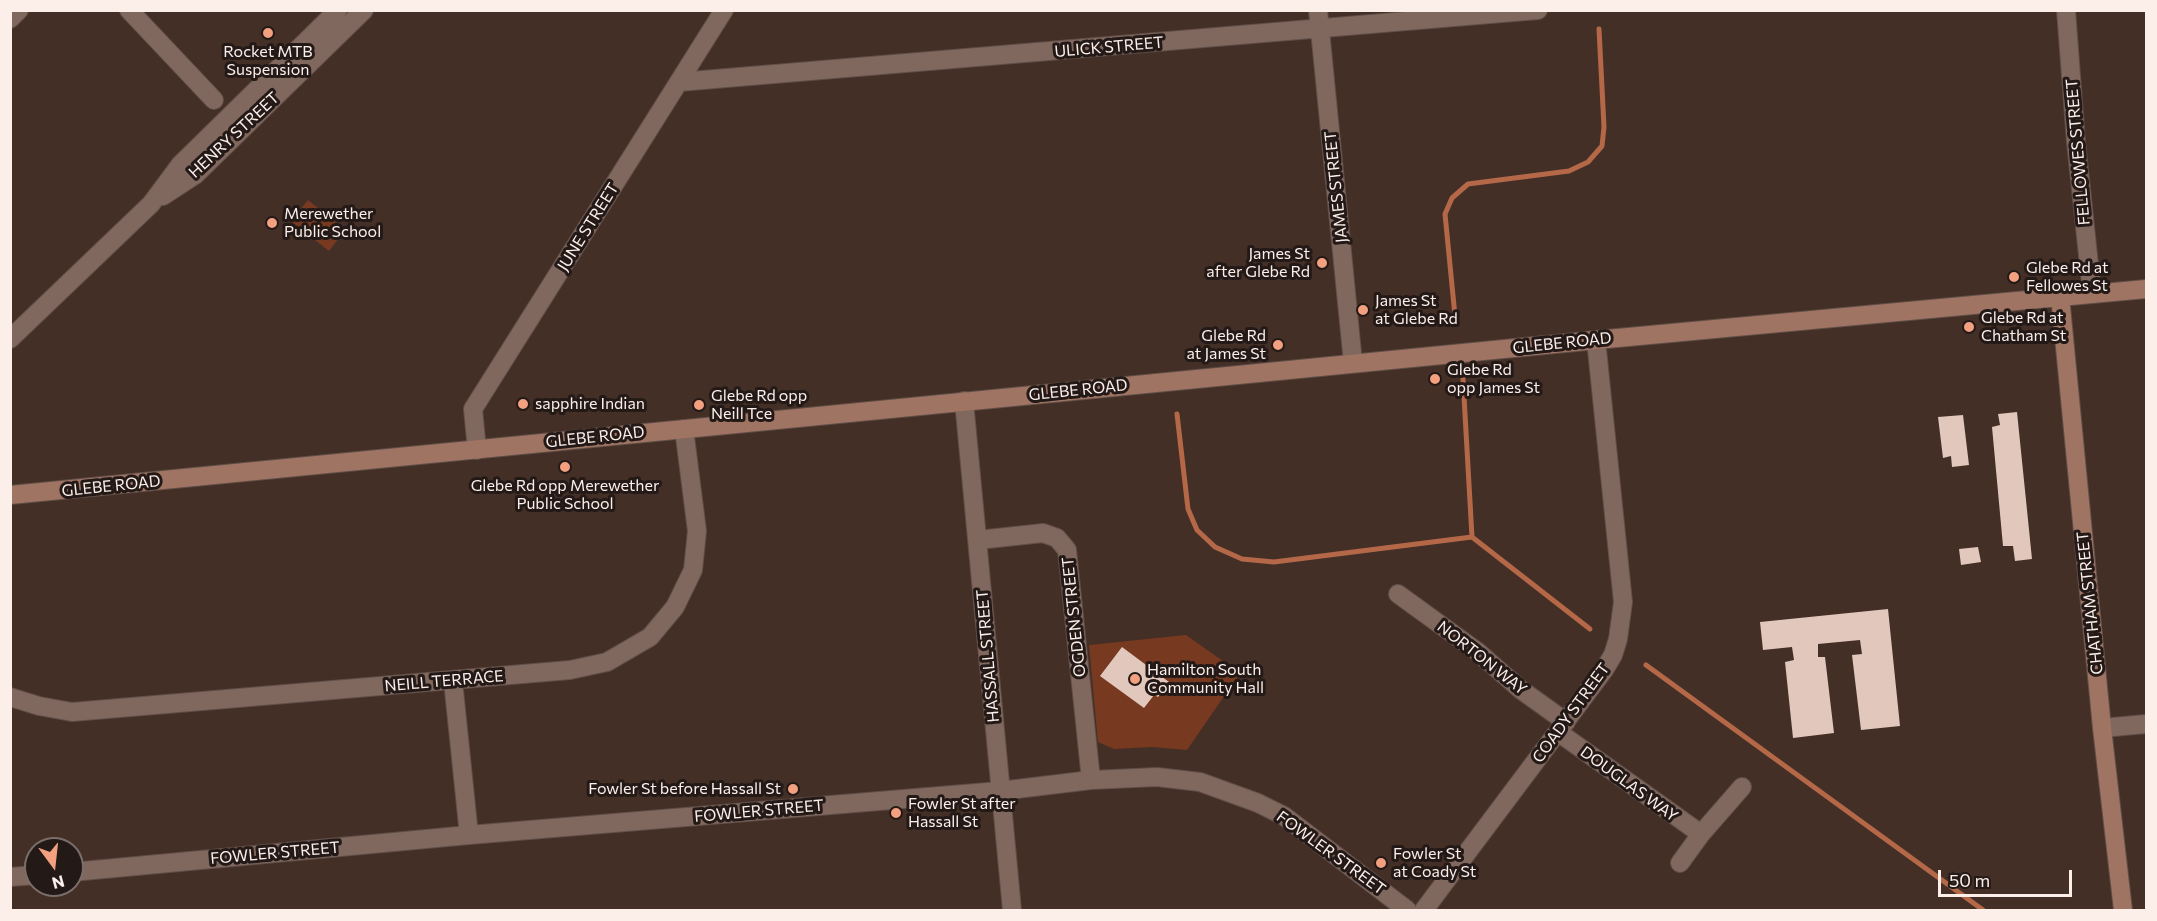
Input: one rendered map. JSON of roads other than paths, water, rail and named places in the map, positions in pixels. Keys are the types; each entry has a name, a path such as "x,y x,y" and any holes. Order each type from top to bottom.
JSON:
{"main road":[{"name":"GLEBE ROAD","path":"10,495 1353,363 2146,288"},
{"name":"CHATHAM STREET","path":"2060,296 2102,728 2123,910"}],"street":[{"path":"10,19 19,10"},
{"path":"129,10 214,100"},
{"name":"HENRY STREET","path":"10,339 151,204 180,165 338,10"},
{"name":"HENRY STREET","path":"151,204 195,175 364,10"},
{"name":"JUNE STREET","path":"477,450 473,409 724,10"},
{"name":"JAMES STREET","path":"1318,10 1353,363"},
{"name":"ULICK STREET","path":"679,82 1538,10"},
{"name":"FELLOWES STREET","path":"2066,10 2076,142 2092,293"},
{"name":"COADY STREET","path":"1424,910 1562,727 1613,655 1622,624 1623,602 1596,340"},
{"name":"HASSALL STREET","path":"964,401 1012,910"},
{"name":"NEILL TERRACE","path":"10,697 39,706 72,712 453,681 570,670 607,662 650,637 675,607 693,570 696,531 684,429"},
{"name":"OGDEN STREET","path":"978,540 1043,533 1058,538 1067,550 1091,780"},
{"name":"NORTON WAY","path":"1398,594 1478,652 1562,727"},
{"path":"453,681 469,835"},
{"path":"2102,728 2146,724"},
{"name":"DOUGLAS WAY","path":"1562,727 1701,834"},
{"name":"FOWLER STREET","path":"84,871 469,835 1000,791 1091,780 1157,777 1200,782 1258,803 1284,816 1407,910"},
{"path":"1680,863 1701,834 1742,786"}],"waterway":[{"path":"1455,316 1445,214 1452,198 1468,184 1569,171 1588,162 1602,146 1604,127 1599,29"},
{"path":"1463,379 1472,537"},
{"path":"1177,414 1188,509 1197,530 1215,547 1242,559 1274,562 1472,537 1590,629"},
{"path":"1646,665 1983,910"}],"place":[{"name":"Rocket MTB Suspension","path":"268,33"},
{"name":"Merewether Public School","path":"272,223"},
{"name":"James St after Glebe Rd","path":"1322,263"},
{"name":"Glebe Rd at Fellowes St","path":"2014,277"},
{"name":"James St at Glebe Rd","path":"1363,310"},
{"name":"Glebe Rd at Chatham St","path":"1969,327"},
{"name":"Glebe Rd at James St","path":"1278,345"},
{"name":"Glebe Rd opp James St","path":"1435,379"},
{"name":"sapphire Indian","path":"523,404"},
{"name":"Glebe Rd opp Neill Tce","path":"699,405"},
{"name":"Glebe Rd opp Merewether Public School","path":"565,467"},
{"name":"Hamilton South Community Hall","path":"1135,679"},
{"name":"Fowler St before Hassall St","path":"793,789"},
{"name":"Fowler St after Hassall St","path":"896,813"},
{"name":"Fowler St at Coady St","path":"1381,863"}]}
